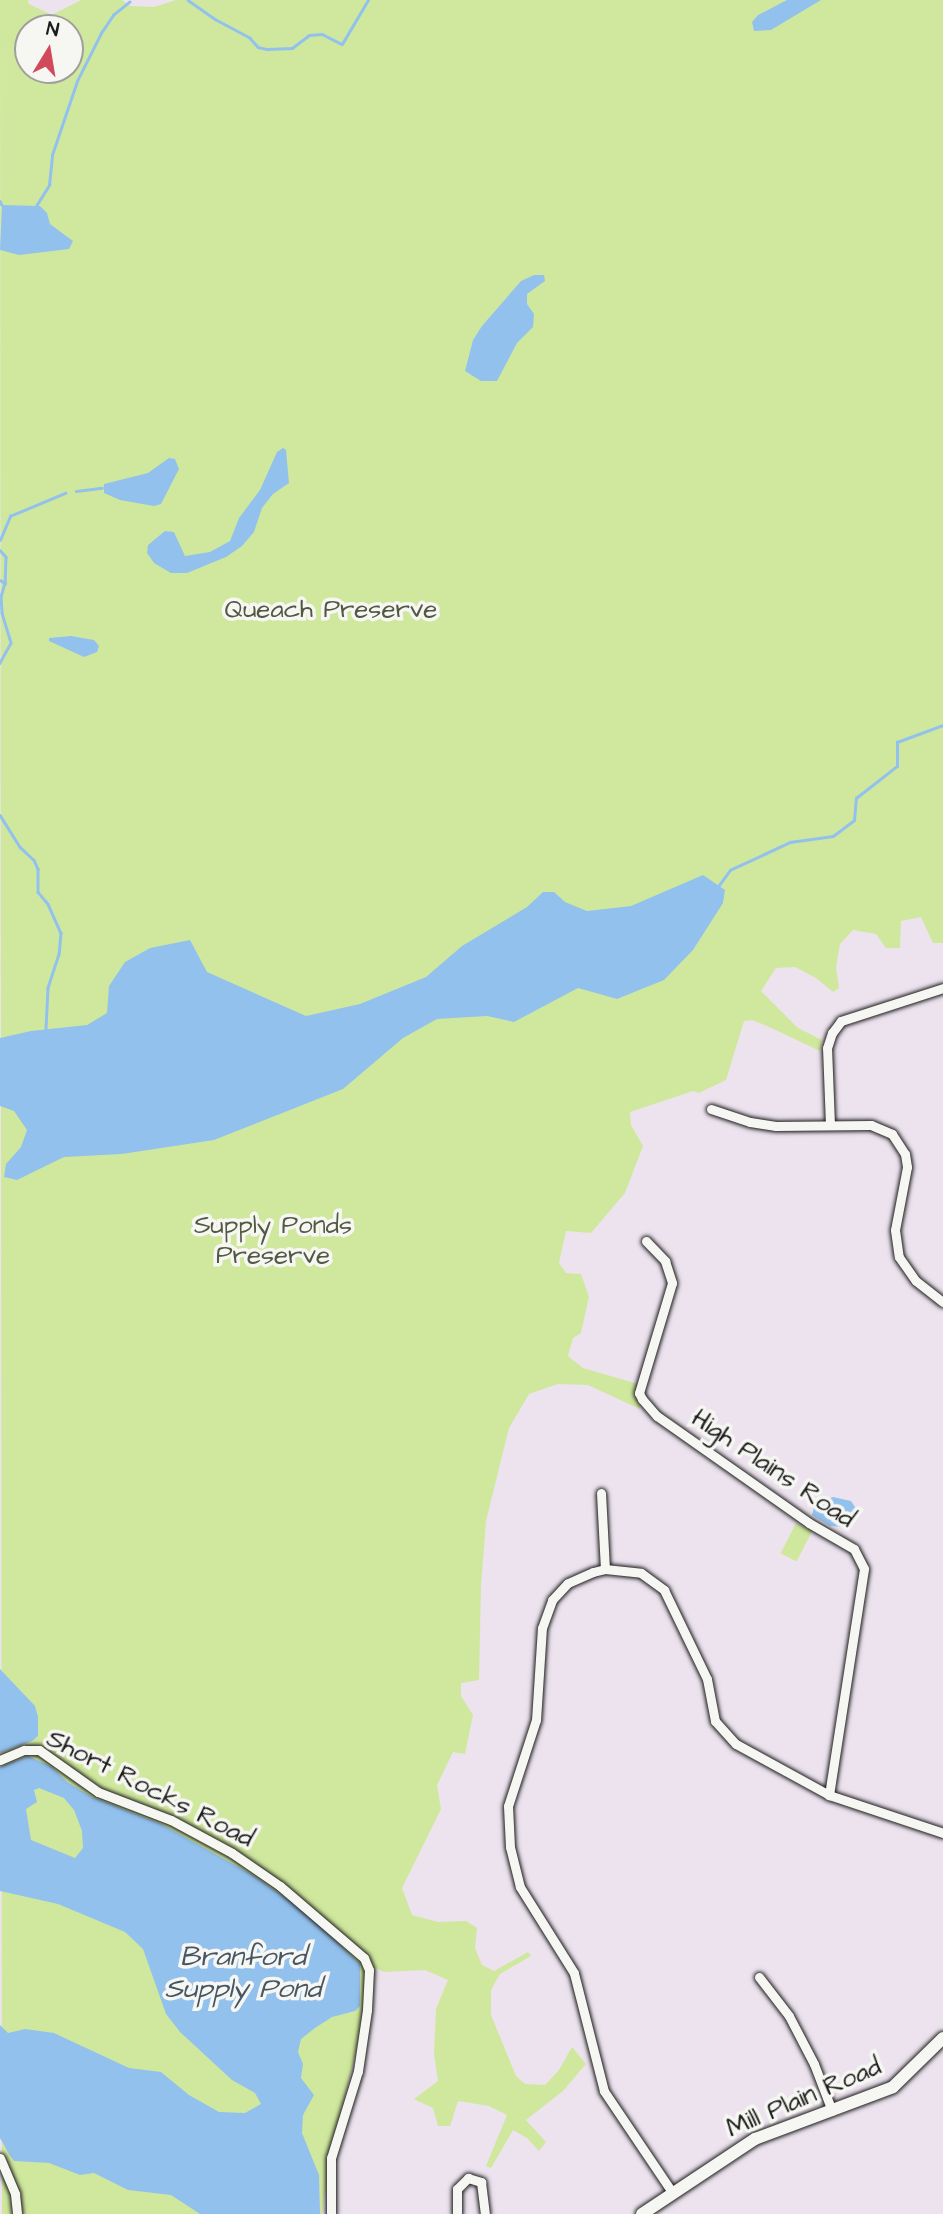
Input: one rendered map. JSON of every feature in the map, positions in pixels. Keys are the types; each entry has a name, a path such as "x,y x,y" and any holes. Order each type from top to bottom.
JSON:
{"street":[{"path":"830,1125 827,1048 832,1033 841,1021 943,988"},
{"path":"711,1109 750,1122 776,1126 871,1125 883,1128 899,1144 907,1167 895,1230 899,1257 916,1281 943,1302"},
{"name":"High Plains Road","path":"646,1241 665,1261 672,1283 639,1393 642,1399 657,1416 809,1523 854,1549 864,1569 829,1795"},
{"path":"601,1493 605,1569"},
{"path":"672,2192 604,2091 574,1973 520,1887 510,1847 508,1806 536,1720 542,1628 552,1600 568,1583 605,1569 641,1573 664,1590 707,1679 715,1721 736,1744 754,1751 829,1795 943,1833"},
{"name":"Short Rocks Road","path":"0,1760 24,1750 39,1750 98,1791 171,1820 207,1839 280,1886 364,1958 369,1969 367,2010 358,2071 331,2158 331,2214"},
{"path":"760,1977 789,2016 814,2064 832,2111"},
{"name":"Mill Plain Road","path":"642,2214 755,2139 878,2095 901,2082 943,2038"},
{"path":"0,2158 15,2194 17,2214"},
{"path":"457,2214 457,2189 468,2178 481,2182 485,2214"}],"green space":[{"path":"0,0 28,0 29,4 50,14 14,14 14,84 84,84 84,14 54,14 81,0 122,0 131,6 154,7 176,0 943,0 943,943 933,943 921,917 901,921 900,948 886,948 876,934 853,930 840,944 836,967 839,988 833,992 816,978 795,967 776,968 761,991 798,1028 822,1040 820,1051 752,1020 744,1021 726,1080 699,1093 693,1091 630,1112 631,1125 643,1146 625,1193 591,1233 566,1231 559,1263 566,1273 581,1274 589,1297 581,1333 573,1338 568,1356 583,1368 638,1384 640,1409 588,1385 558,1384 529,1394 509,1428 486,1521 481,1586 479,1680 461,1683 461,1696 473,1715 465,1754 453,1752 437,1785 441,1809 402,1888 412,1915 438,1922 466,1921 477,1928 475,1948 482,1965 494,1971 528,1952 531,1956 500,1974 491,1990 491,2015 516,2076 525,2084 545,2085 559,2070 572,2047 586,2064 563,2091 526,2120 546,2142 539,2151 527,2138 513,2130 491,2168 486,2166 507,2115 489,2106 458,2101 450,2126 438,2126 433,2108 414,2099 438,2081 434,2054 436,2009 448,1980 425,1970 384,1972 376,1968 332,2151 322,2214 2,2214"},
{"path":"796,1523 812,1531 797,1561 781,1553"}],"water":[{"path":"787,0 821,0 771,30 754,31 752,22 758,15"},
{"path":"2,205 40,206 47,213 50,224 73,241 69,249 19,255 0,250"},
{"path":"534,275 544,275 545,281 527,294 527,304 534,314 533,327 517,343 497,381 481,381 465,371 473,340 521,281"},
{"path":"283,448 286,450 289,483 273,494 262,508 254,532 242,546 226,557 187,573 171,573 154,563 147,553 148,545 165,531 174,532 185,556 210,552 230,541 239,518 260,490 277,452"},
{"path":"169,458 175,459 179,469 161,504 154,506 120,500 104,493 104,484 148,473"},
{"path":"71,636 94,640 99,646 97,652 84,657 49,641 49,638"},
{"path":"703,875 725,890 723,903 693,950 664,980 617,999 578,988 514,1022 487,1016 437,1019 403,1038 343,1089 214,1140 122,1154 64,1157 17,1180 4,1177 6,1164 21,1147 27,1130 14,1111 0,1106 0,1038 31,1031 87,1025 107,1013 109,986 125,962 150,948 190,940 207,972 306,1016 360,1004 426,977 462,946 527,907 543,892 554,892 565,902 587,911 631,906"},
{"path":"833,1497 851,1501 857,1510 854,1518 844,1527 830,1526 812,1515 815,1504"},
{"path":"0,1669 35,1706 38,1736 32,1741 0,1753"},
{"name":"Branford Supply Pond","path":"28,1756 52,1767 67,1782 92,1797 161,1824 251,1874 302,1909 360,1964 360,2006 355,2011 332,2017 315,2028 301,2039 298,2052 303,2064 301,2078 314,2095 303,2115 302,2133 319,2175 320,2214 200,2214 171,2195 128,2190 94,2173 80,2175 49,2163 14,2161 0,2138 0,2025 8,2033 25,2029 54,2033 129,2068 161,2072 189,2095 219,2112 245,2113 261,2104 255,2093 232,2080 180,2032 166,2014 143,1949 125,1932 58,1904 0,1891 0,1767","holes":["39,1788 64,1798 74,1810 82,1831 83,1848 75,1858 31,1840 26,1809 37,1802 34,1790"]}],"waterway":[{"path":"188,0 250,38 258,47 267,49 292,48 309,35 322,34 342,44 368,0"},
{"path":"36,206 49,185 52,155 77,81 101,33 113,15 129,2"},
{"path":"0,201 2,205"},
{"path":"76,491 102,488"},
{"path":"0,540 10,516 65,493"},
{"path":"0,550 6,557 5,583"},
{"path":"0,580 5,583 1,597 2,613 11,643 0,663"},
{"path":"717,888 730,870 790,842 833,836 854,820 856,798 897,766 897,742 943,725"},
{"path":"0,815 20,847 34,860 38,869 38,892 48,904 61,933 59,954 48,988 46,1029"}],"park label":[{"name":"Queach Preserve","path":"331,610"},
{"name":"Supply Ponds Preserve","path":"273,1241"}]}
